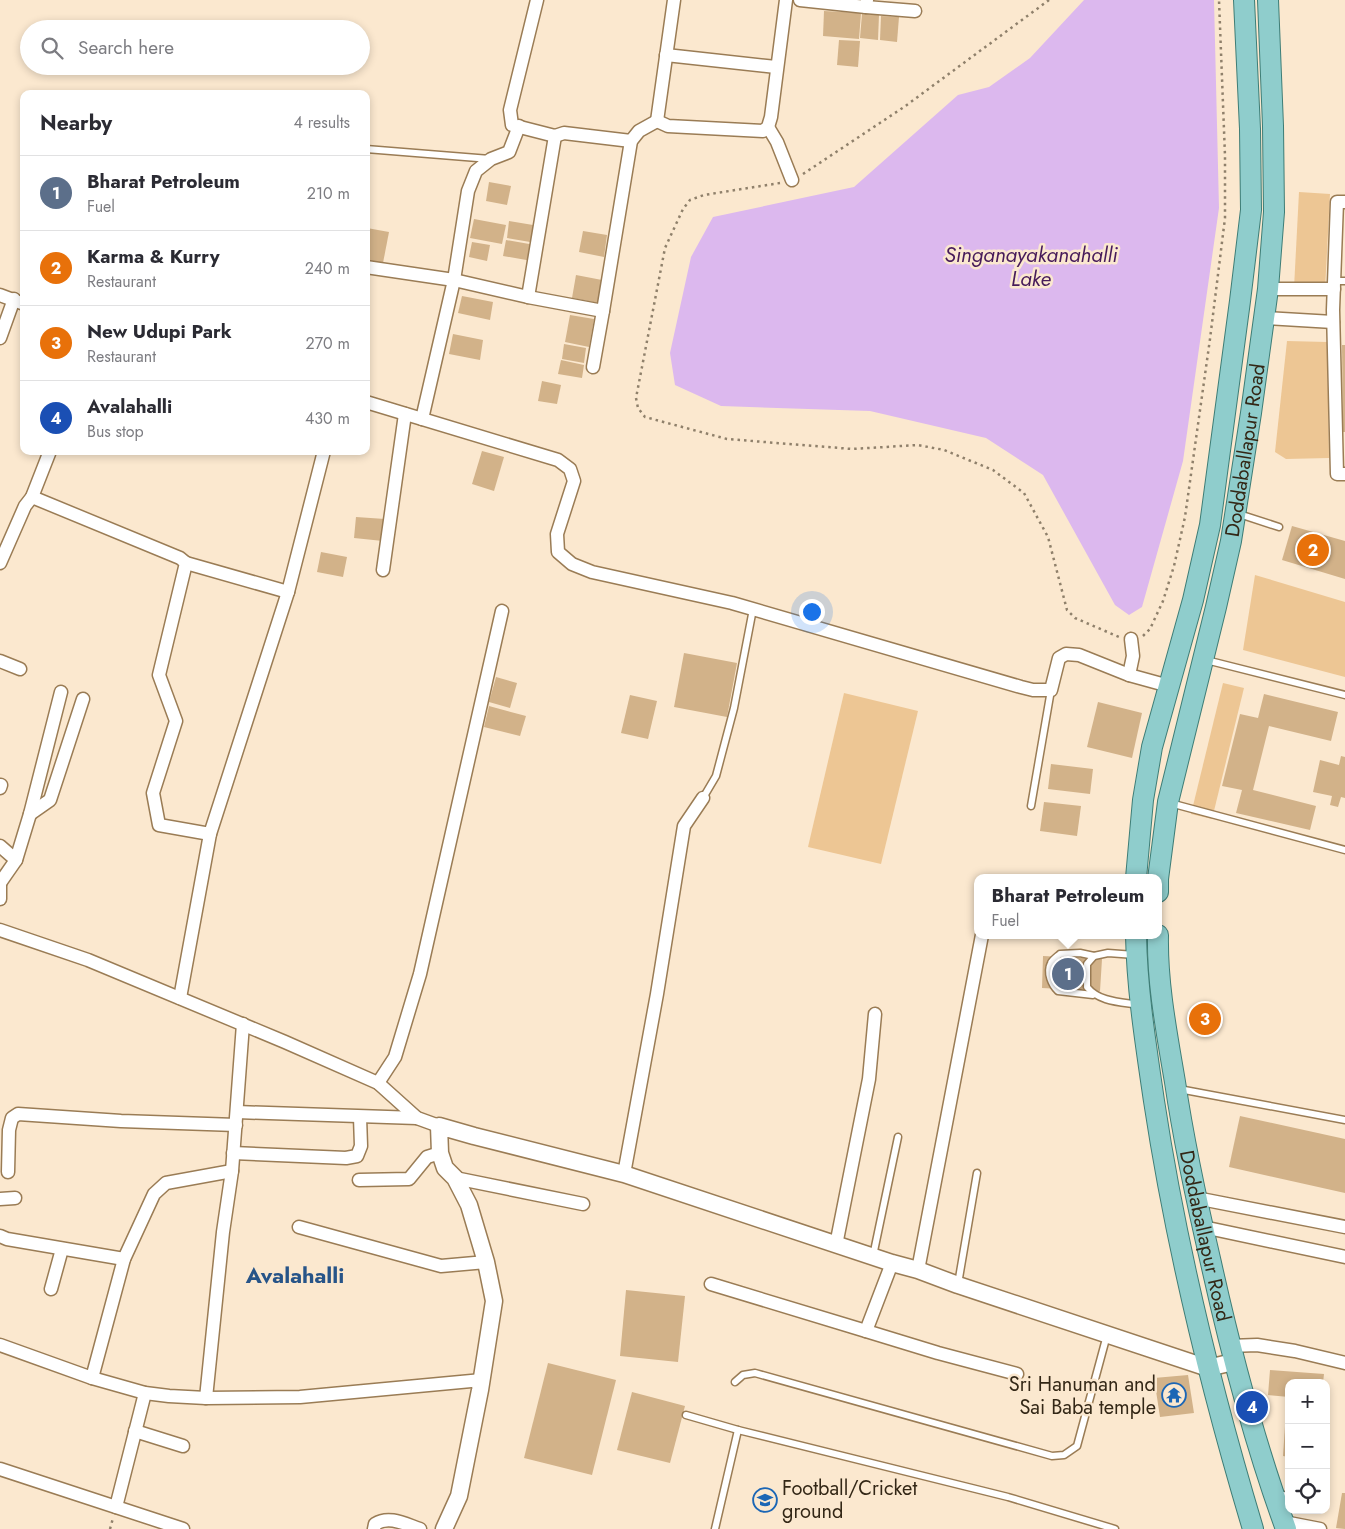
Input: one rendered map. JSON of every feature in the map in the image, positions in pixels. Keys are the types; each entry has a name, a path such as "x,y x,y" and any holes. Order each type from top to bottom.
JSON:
{"main road":[{"name":"Doddaballapur Road","path":"1136,874 1143,800 1152,746 1193,600 1210,525 1250,219 1250,129 1244,0"},
{"name":"Doddaballapur Road","path":"1159,874 1168,802 1221,588 1236,513 1268,289 1274,203 1268,0"},
{"name":"Doddaballapur Road","path":"1136,939 1136,955 1153,1004 1176,1088 1196,1198 1232,1354 1281,1495 1285,1526"},
{"name":"Doddaballapur Road","path":"1158,939 1147,1054 1160,1140 1175,1219 1208,1368 1253,1529"}],"street":[{"path":"537,0 510,110 512,125 555,136 564,133 631,141"},
{"path":"656,121 674,0"},
{"path":"656,121 668,126 739,131 763,131 768,127 771,117 786,0"},
{"path":"800,0 867,4 915,11"},
{"path":"666,55 776,67"},
{"path":"593,367 631,141 640,130 656,121"},
{"path":"422,418 454,280 468,191 476,171 491,160 510,152 519,126"},
{"path":"768,127 777,142 792,180"},
{"path":"528,297 555,136"},
{"path":"1345,202 1337,202 1337,474 1345,474"},
{"path":"370,268 454,280 528,297 603,311"},
{"path":"1268,289 1338,284"},
{"path":"0,295 17,301 0,338"},
{"path":"1264,318 1337,314"},
{"path":"370,403 558,460 570,469 574,481 557,534 558,552 572,564 592,572 732,603 1032,690 1052,690 1059,658 1066,654 1079,655 1129,675 1169,686"},
{"path":"384,570 405,414"},
{"path":"0,563 25,506 32,497 48,455"},
{"path":"180,998 210,834 288,592 323,455"},
{"path":"32,497 180,558 186,563 288,592"},
{"path":"186,563 160,675 176,721 153,793 160,825 210,834"},
{"path":"378,1083 395,1057 420,974 502,611"},
{"path":"1129,675 1133,656 1131,639"},
{"path":"0,661 20,669"},
{"path":"0,899 0,882 16,860 30,814 61,692"},
{"path":"30,814 50,800 83,700"},
{"path":"624,1174 657,994 684,826 703,798"},
{"path":"0,846 16,860"},
{"path":"0,930 88,960 243,1024 378,1083 417,1118"},
{"path":"918,1270 981,939"},
{"path":"836,1245 869,1079 875,1014"},
{"path":"206,1398 223,1232 234,1153 243,1024"},
{"path":"8,1172 12,1118 18,1114 121,1121 236,1118 417,1118 474,1136 624,1174 872,1257 918,1270 1208,1368 1232,1354 1257,1345 1295,1351 1345,1363"},
{"path":"234,1153 346,1158 357,1156 361,1146 360,1117"},
{"path":"439,1126 440,1153 444,1168 455,1178 469,1205 486,1262 494,1301 482,1380 459,1496 444,1529"},
{"path":"359,1180 409,1179 427,1156 440,1153"},
{"path":"92,1378 124,1259 154,1194 166,1183 232,1171"},
{"path":"455,1178 583,1204"},
{"path":"0,1199 15,1198"},
{"path":"1196,1198 1345,1227"},
{"path":"299,1227 441,1266 486,1262"},
{"path":"1203,1227 1345,1257"},
{"path":"0,1236 7,1239 124,1259"},
{"path":"51,1289 62,1249"},
{"path":"866,1331 892,1263"},
{"path":"711,1284 938,1353 1017,1374"},
{"path":"0,1345 92,1378 145,1393 206,1398 300,1397 482,1380"},
{"path":"116,1507 145,1393"},
{"path":"135,1431 182,1446"},
{"path":"0,1469 183,1529"},
{"path":"374,1529 375,1524 382,1520 394,1520 420,1529"},
{"path":"1285,1526 1320,1529"}],"lane":[{"path":"370,149 491,160"},
{"path":"1236,513 1279,527"},
{"path":"703,798 716,776 734,708 753,610"},
{"path":"1203,659 1345,695"},
{"path":"1031,806 1052,690"},
{"path":"1168,802 1345,850"},
{"path":"1136,955 1108,953 1094,956 1080,953 1060,954 1051,963 1052,984 1058,991 1093,994 1109,1000 1153,1004"},
{"path":"1093,994 1087,987 1087,964 1094,956"},
{"path":"1176,1088 1345,1120"},
{"path":"872,1257 898,1137"},
{"path":"958,1285 977,1174"},
{"path":"735,1382 743,1375 755,1373 1052,1456 1064,1455 1076,1446 1107,1335"},
{"path":"686,1415 738,1430 1008,1497 1115,1529"},
{"path":"715,1529 738,1430"}],"path":[{"path":"1048,0 904,108 806,173 792,180 704,195 690,200 682,209 665,248 636,398 638,408 646,417 727,439 852,449 918,445 944,450 993,470 1024,493 1048,537 1067,610 1075,618 1121,638 1131,639 1142,637 1150,629 1174,566 1185,517 1210,339 1225,218 1225,156 1219,0"}],"shaded area":[{"path":"1299,192 1330,194 1325,290 1294,288"},
{"path":"1287,341 1327,342 1329,458 1286,459 1275,452"},
{"path":"1255,575 1345,602 1345,677 1243,650"},
{"path":"1223,683 1244,688 1212,819 1191,814"},
{"path":"844,693 918,711 881,864 808,847"}],"water":[{"name":"Singanayakanahalli Lake","path":"1084,0 1214,0 1219,208 1183,461 1142,607 1129,615 1115,605 1043,475 986,438 870,411 721,406 675,385 670,353 691,257 713,217 854,187 958,95 989,87 1030,58"}],"building":[{"path":"824,11 861,13 859,39 823,36"},
{"path":"862,14 879,15 878,40 860,38"},
{"path":"881,16 899,17 897,42 880,40"},
{"path":"839,40 860,41 858,67 837,65"},
{"path":"489,182 511,186 507,205 486,201"},
{"path":"474,219 506,225 502,244 470,238"},
{"path":"509,221 539,226 536,243 507,238"},
{"path":"370,229 389,232 383,263 370,261"},
{"path":"583,231 607,235 604,257 579,252"},
{"path":"506,240 535,245 532,261 503,256"},
{"path":"472,242 490,245 487,261 469,257"},
{"path":"576,275 602,280 598,303 572,298"},
{"path":"462,296 493,302 490,320 458,313"},
{"path":"570,315 594,319 589,347 565,342"},
{"path":"453,334 483,340 480,360 449,354"},
{"path":"564,344 586,348 584,363 562,359"},
{"path":"1342,345 1345,345 1345,432 1343,432"},
{"path":"561,360 584,365 582,378 558,374"},
{"path":"542,381 561,385 557,404 538,401"},
{"path":"482,451 504,457 494,491 472,484"},
{"path":"356,517 385,519 383,541 354,538"},
{"path":"1292,526 1345,541 1345,579 1282,560"},
{"path":"321,552 347,557 343,577 317,572"},
{"path":"684,653 737,663 727,717 674,707"},
{"path":"496,677 517,683 510,708 489,702"},
{"path":"1264,694 1338,712 1331,741 1269,726 1253,790 1316,806 1310,830 1236,813 1242,790 1222,786 1240,714 1258,718"},
{"path":"630,695 657,701 648,739 621,733"},
{"path":"1098,702 1142,713 1132,758 1087,747"},
{"path":"489,706 526,716 520,736 484,727"},
{"path":"1341,756 1345,757 1345,798 1341,797 1338,807 1330,805 1332,796 1313,792 1320,760 1339,765"},
{"path":"1051,764 1093,769 1090,794 1048,789"},
{"path":"1044,802 1081,806 1077,836 1040,831"},
{"path":"1043,956 1102,959 1100,991 1042,988"},
{"path":"1240,1116 1345,1139 1345,1193 1229,1167"},
{"path":"626,1290 685,1296 678,1362 620,1356"},
{"path":"548,1363 616,1380 592,1475 524,1458"},
{"path":"1270,1370 1324,1374 1323,1379 1285,1379 1285,1397 1268,1395"},
{"name":"Sri Hanuman and Sai Baba temple","path":"1188,1375 1194,1413 1160,1417 1154,1378"},
{"path":"632,1392 685,1406 670,1463 617,1450"},
{"path":"1285,1426 1285,1456 1283,1456"},
{"path":"1342,1493 1345,1493 1345,1529 1336,1528"}],"place":[{"name":"Karma & Kurry","path":"1313,550"},
{"name":"Bharat Petroleum","path":"1068,974"},
{"name":"New Udupi Park","path":"1205,1019"},
{"name":"Sri Hanuman and Sai Baba temple","path":"1174,1395"},
{"name":"Avalahalli","path":"1252,1407"},
{"name":"Football/Cricket ground","path":"765,1500"}],"district":[{"name":"Avalahalli","path":"295,1275"}]}
